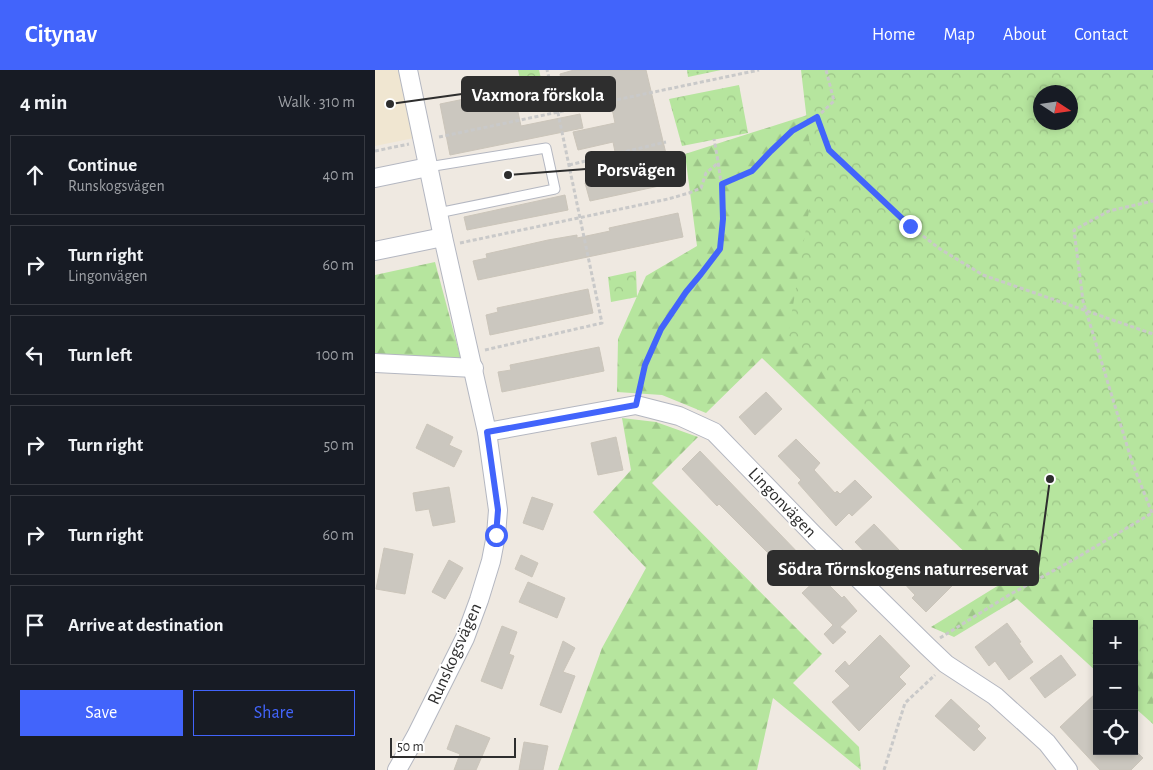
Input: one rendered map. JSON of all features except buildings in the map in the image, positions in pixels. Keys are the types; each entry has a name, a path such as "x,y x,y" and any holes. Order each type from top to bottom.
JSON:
{"street":[{"name":"Runskogsvägen","path":"397,770 465,638 491,561 498,510 487,432 444,242 408,70"},
{"path":"375,178 428,167"},
{"path":"375,251 444,242"},
{"path":"375,363 472,361"},
{"name":"Lingonvägen","path":"487,432 636,405 679,416 714,432 815,536 927,646 946,664 995,696 1047,743 1068,770"}],"lane":[{"path":"428,167 546,148 550,164 555,189 438,213"}],"path":[{"path":"472,361 602,323 559,113 547,70"},
{"path":"375,151 759,70"},
{"path":"722,184 752,171 792,131 817,117 834,102 826,70"},
{"path":"817,117 829,150 910,226 940,249 983,275 1153,334"},
{"path":"636,405 645,365 661,329 686,292 720,249 723,219 722,184 714,139"},
{"path":"569,165 666,142"},
{"path":"444,242 658,202 689,193 701,188 706,173 718,162"},
{"path":"927,646 1009,595 1153,513 1132,462 1086,312 1074,230 1109,210 1153,200"},
{"path":"884,770 905,703 946,664"}],"shaded area":[{"path":"375,70 398,70 414,138 375,146"}],"green space":[{"path":"518,70 539,70 548,108 527,111"},
{"path":"687,70 721,70 688,77"},
{"path":"801,70 1153,70 1153,667 1138,654 1138,620 1101,620 788,335 814,181"},
{"path":"1153,70 1153,724 1138,711 1138,620 1093,620 1093,668 1017,599 954,637 931,627 999,585 762,358 706,413 662,395 617,392 618,339 646,276 697,246 685,154 817,112 1033,85"},
{"path":"739,85 748,133 682,146 669,99"},
{"path":"435,262 462,363 375,356 375,275"},
{"path":"636,271 637,297 611,302 608,277"},
{"path":"622,418 656,422 698,437 652,483 822,654 793,683 859,747 861,770 773,698 757,770 558,770 602,648 646,568 593,512 631,470"}],"place":[{"name":"Vaxmora förskola","path":"390,104"},
{"name":"Porsvägen","path":"508,175"},
{"name":"Södra Törnskogens naturreservat","path":"1050,479"}],"route":[{"path":"496,535 498,510 487,432 636,405 645,365 661,329 686,292 720,249 723,219 722,184 752,171 792,131 817,117 829,150 910,226"}]}
